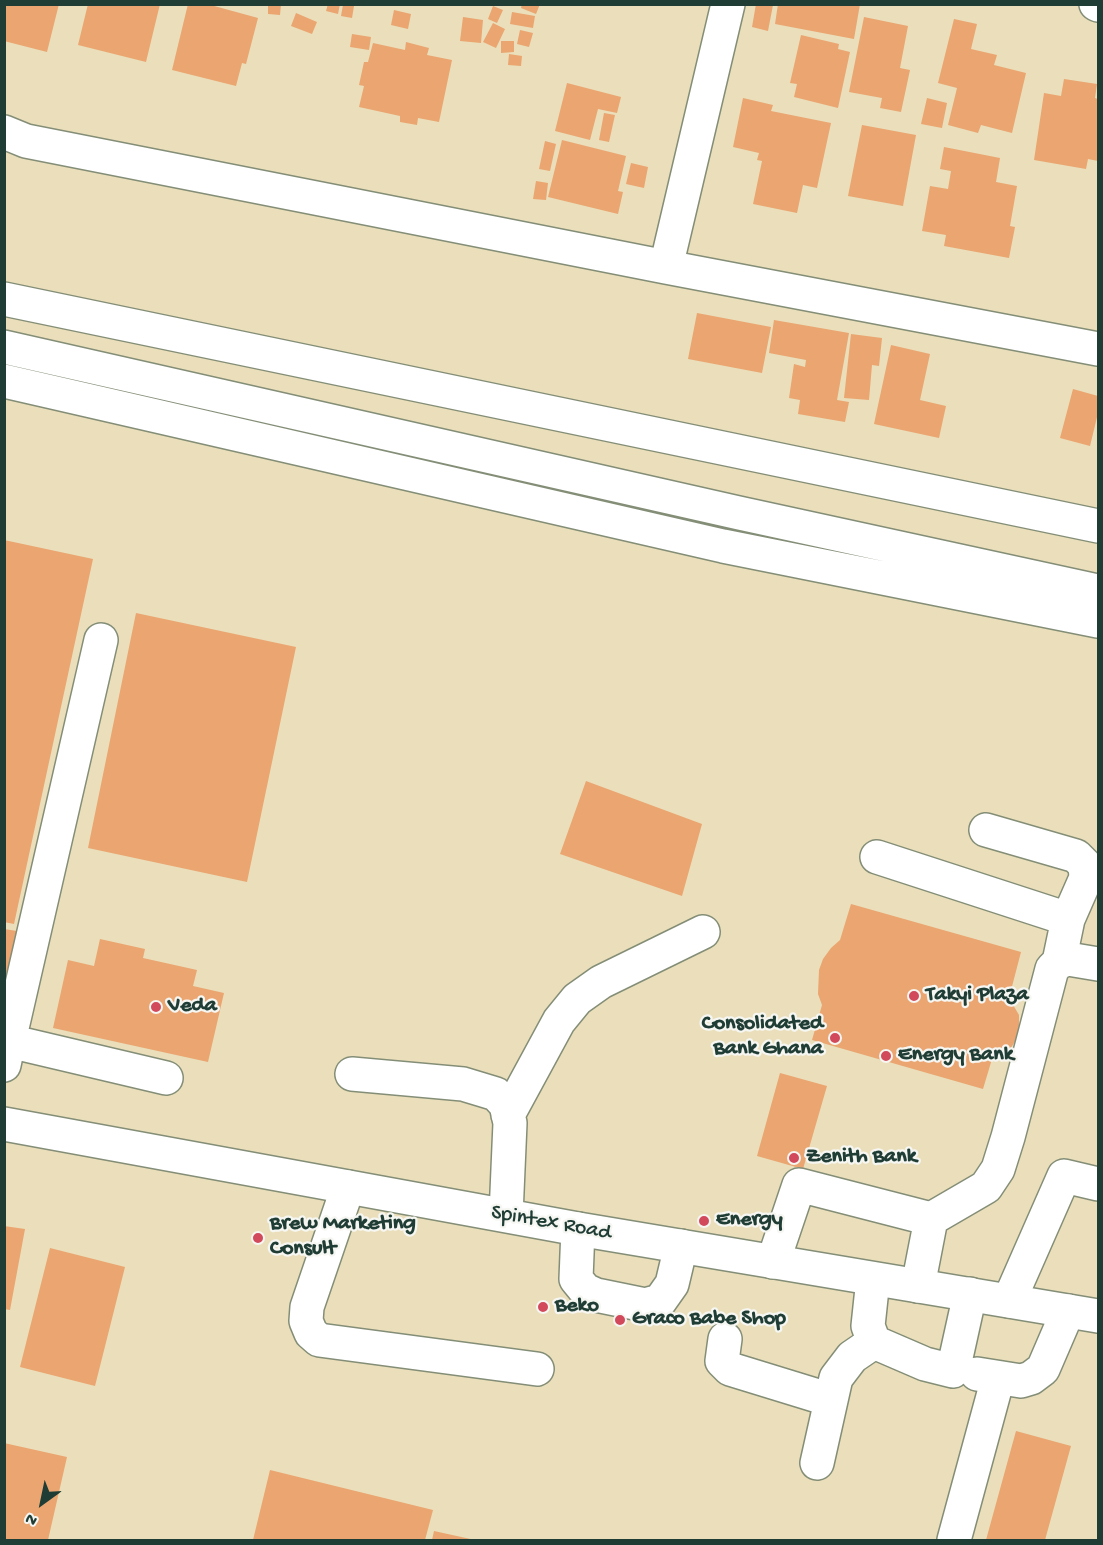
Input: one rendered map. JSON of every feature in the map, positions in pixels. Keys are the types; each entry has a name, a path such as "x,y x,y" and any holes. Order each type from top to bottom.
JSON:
{"street":[{"path":"666,267 728,4"},
{"path":"4,132 26,141 1098,349"},
{"path":"4,299 1098,526"},
{"path":"4,347 739,513 1098,591"},
{"path":"4,381 723,546 1098,621"},
{"path":"101,640 6,1048 165,1078"},
{"path":"986,830 1076,856 1085,866 1086,878 1068,920 1059,962"},
{"path":"877,857 1068,920"},
{"path":"508,1114 559,1021 578,999 601,982 703,932"},
{"path":"773,1262 799,1185 931,1219 986,1187 998,1169 1008,1137 1052,969 1059,962 1068,959 1098,964"},
{"path":"352,1074 463,1084 496,1095 506,1105 510,1124 506,1215"},
{"name":"Spintex Road","path":"4,1124 578,1229 1083,1313"},
{"path":"1009,1301 1064,1176 1098,1184"},
{"path":"348,1187 307,1307 306,1321 311,1333 319,1340 537,1369"},
{"path":"918,1286 931,1219"},
{"path":"578,1229 576,1279 585,1290 596,1296 645,1305 660,1301 672,1284 681,1246"},
{"path":"873,1279 868,1326 874,1342 925,1364 953,1371 1021,1381 1031,1378 1043,1369 1083,1313"},
{"path":"953,1371 970,1294"},
{"path":"725,1339 722,1361 730,1370 831,1400"},
{"path":"817,1463 836,1378 852,1357 874,1342"},
{"path":"954,1540 998,1378"}],"building":[{"path":"4,4 59,4 47,52 4,41"},
{"path":"88,4 160,4 146,62 78,45"},
{"path":"188,4 207,4 258,18 246,64 242,63 236,86 172,70"},
{"path":"268,4 281,4 280,15 268,14"},
{"path":"328,4 340,4 338,14 326,11"},
{"path":"522,4 540,4 536,14 521,8"},
{"path":"756,4 773,5 768,31 752,27"},
{"path":"778,4 860,4 854,39 775,24"},
{"path":"343,5 354,6 352,18 341,16"},
{"path":"493,6 503,10 497,23 488,19"},
{"path":"394,10 411,14 408,29 391,25"},
{"path":"512,12 535,16 533,28 510,24"},
{"path":"296,13 317,22 312,34 291,26"},
{"path":"463,17 483,20 481,43 460,41"},
{"path":"864,17 908,26 900,68 910,70 901,112 880,108 882,98 849,92"},
{"path":"954,19 977,24 971,49 997,55 994,65 1026,73 1012,133 981,125 978,133 948,125 957,88 938,83"},
{"path":"493,23 505,29 496,48 483,42"},
{"path":"520,30 533,33 529,47 517,44"},
{"path":"352,34 371,37 369,50 350,47"},
{"path":"801,35 839,44 838,49 850,52 838,108 794,97 797,84 790,83"},
{"path":"501,41 514,41 514,52 501,53"},
{"path":"406,42 429,48 427,55 452,60 439,122 418,118 417,125 400,122 400,116 359,107 364,86 359,85 364,62 368,62 373,43 405,50"},
{"path":"509,54 522,56 521,66 508,65"},
{"path":"1064,79 1097,84 1095,98 1098,99 1098,161 1088,159 1086,169 1034,160 1044,93 1061,96"},
{"path":"567,83 621,97 617,113 598,109 590,140 555,131"},
{"path":"743,98 773,105 771,111 831,123 817,188 803,185 797,213 753,204 762,161 757,160 759,153 733,147"},
{"path":"927,98 947,103 942,128 921,124"},
{"path":"604,113 615,115 609,142 599,140"},
{"path":"862,125 916,135 903,206 848,196"},
{"path":"562,140 626,156 618,191 623,192 618,214 548,197"},
{"path":"545,141 556,144 550,171 539,169"},
{"path":"944,147 1000,158 996,182 1017,186 1010,226 1015,227 1009,258 944,246 946,235 922,231 930,186 948,189 951,171 940,169"},
{"path":"631,163 648,167 644,188 626,184"},
{"path":"536,181 548,183 546,200 533,199"},
{"path":"697,313 771,327 762,373 688,359"},
{"path":"774,320 849,333 837,400 849,402 845,422 798,414 800,400 789,398 794,364 805,367 806,360 769,353"},
{"path":"851,334 882,338 879,366 872,365 869,400 844,398"},
{"path":"891,345 930,354 920,400 946,406 939,438 874,424"},
{"path":"1073,389 1098,396 1098,413 1090,446 1060,438"},
{"path":"4,540 93,559 14,924 4,922"},
{"path":"136,613 296,647 247,882 88,848"},
{"path":"586,781 702,824 682,896 560,854"},
{"name":"Takyi Plaza","path":"851,904 1021,952 1009,998 1019,1015 1019,1035 1009,1051 992,1059 983,1089 812,1040 822,1005 818,994 819,970 823,959 840,940"},
{"path":"4,929 17,931 14,946 19,947 4,1009"},
{"path":"100,939 145,949 143,958 197,970 193,986 224,993 208,1062 53,1028 68,960 94,966"},
{"path":"780,1073 827,1086 803,1169 757,1156"},
{"path":"4,1226 25,1229 10,1310 4,1309"},
{"path":"50,1248 125,1267 95,1386 20,1367"},
{"path":"1016,1431 1071,1446 1045,1540 986,1540"},
{"path":"4,1443 67,1457 48,1540 4,1540"},
{"path":"270,1470 433,1510 425,1540 253,1540"},
{"path":"434,1531 475,1540 432,1540"}],"place":[{"name":"Takyi Plaza","path":"914,996"},
{"name":"Veda","path":"156,1007"},
{"name":"Consolidated Bank Ghana","path":"835,1038"},
{"name":"Energy Bank","path":"886,1056"},
{"name":"Zenith Bank","path":"794,1158"},
{"name":"Energy","path":"704,1221"},
{"name":"Brew Marketing Consult","path":"258,1238"},
{"name":"Beko","path":"543,1307"},
{"name":"Graco Babe Shop","path":"620,1320"}]}
